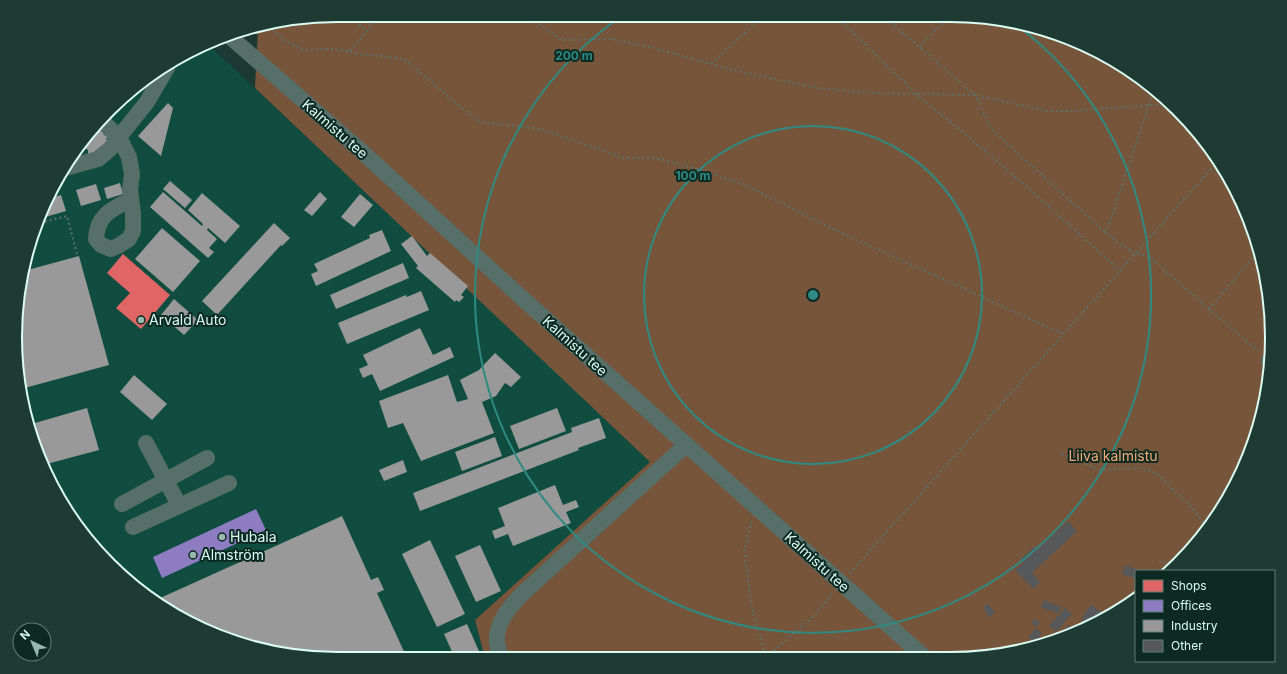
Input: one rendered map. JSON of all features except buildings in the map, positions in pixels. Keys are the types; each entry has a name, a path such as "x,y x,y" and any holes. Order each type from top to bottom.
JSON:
{"street":[{"name":"Kalmistu tee","path":"234,40 359,149 686,445 918,652"},
{"path":"72,166 98,159 110,149 148,102 160,76"},
{"path":"105,124 119,137 129,157 132,174 130,200"},
{"path":"146,443 179,505"},
{"path":"500,652 497,642 499,627 508,609 686,445"},
{"path":"122,504 207,458"},
{"path":"133,526 229,483"}],"path":[{"path":"356,22 367,31"},
{"path":"350,52 373,22"},
{"path":"534,22 544,27 561,40 612,39 654,48 732,70 817,88 867,93 975,95 1047,111 1069,112 1163,105"},
{"path":"710,64 757,22"},
{"path":"842,22 916,94 1028,188 1119,270"},
{"path":"890,22 975,95 992,130 1106,233 1122,246 1135,252 1150,256 1209,310 1264,355"},
{"path":"919,46 944,22"},
{"path":"272,29 285,41 303,50 350,52 404,59 481,122 540,129 624,158 660,159 698,169 747,186 833,229 1063,334"},
{"path":"1106,233 1152,95"},
{"path":"772,652 815,615 1214,165"},
{"path":"44,222 67,216 77,254"},
{"path":"1209,310 1254,256"},
{"path":"1062,454 1100,470 1139,468 1157,472 1173,490 1190,505 1204,523"},
{"path":"756,507 744,551 753,613 765,652"},
{"path":"1159,562 1170,563"}],"shaded area":[{"path":"212,48 651,462 475,620 483,652 316,651 276,646 236,635 216,628 179,610 145,587 129,574 100,545 87,529 75,512 54,476 46,458 33,419 28,398 23,358 22,337 25,296 28,276 39,236 46,216 64,179 87,145 100,129 129,100 145,87 179,64 198,54"}],"green space":[{"name":"Liiva kalmistu","path":"950,22 1011,28 1032,33 1071,46 1108,64 1125,75 1158,100 1173,114 1200,145 1212,162 1233,198 1241,216 1254,255 1259,276 1265,337 1259,398 1254,419 1241,458 1233,476 1212,512 1187,545 1162,570 1135,570 1135,592 1125,599 1089,620 1071,628 1032,641 991,649 950,652 483,652 475,620 650,462 255,88 258,32 276,28 316,23"}],"place":[{"name":"Arvald Auto","path":"141,320"},
{"name":"Hubala","path":"222,537"},
{"name":"Almström","path":"193,555"}]}
